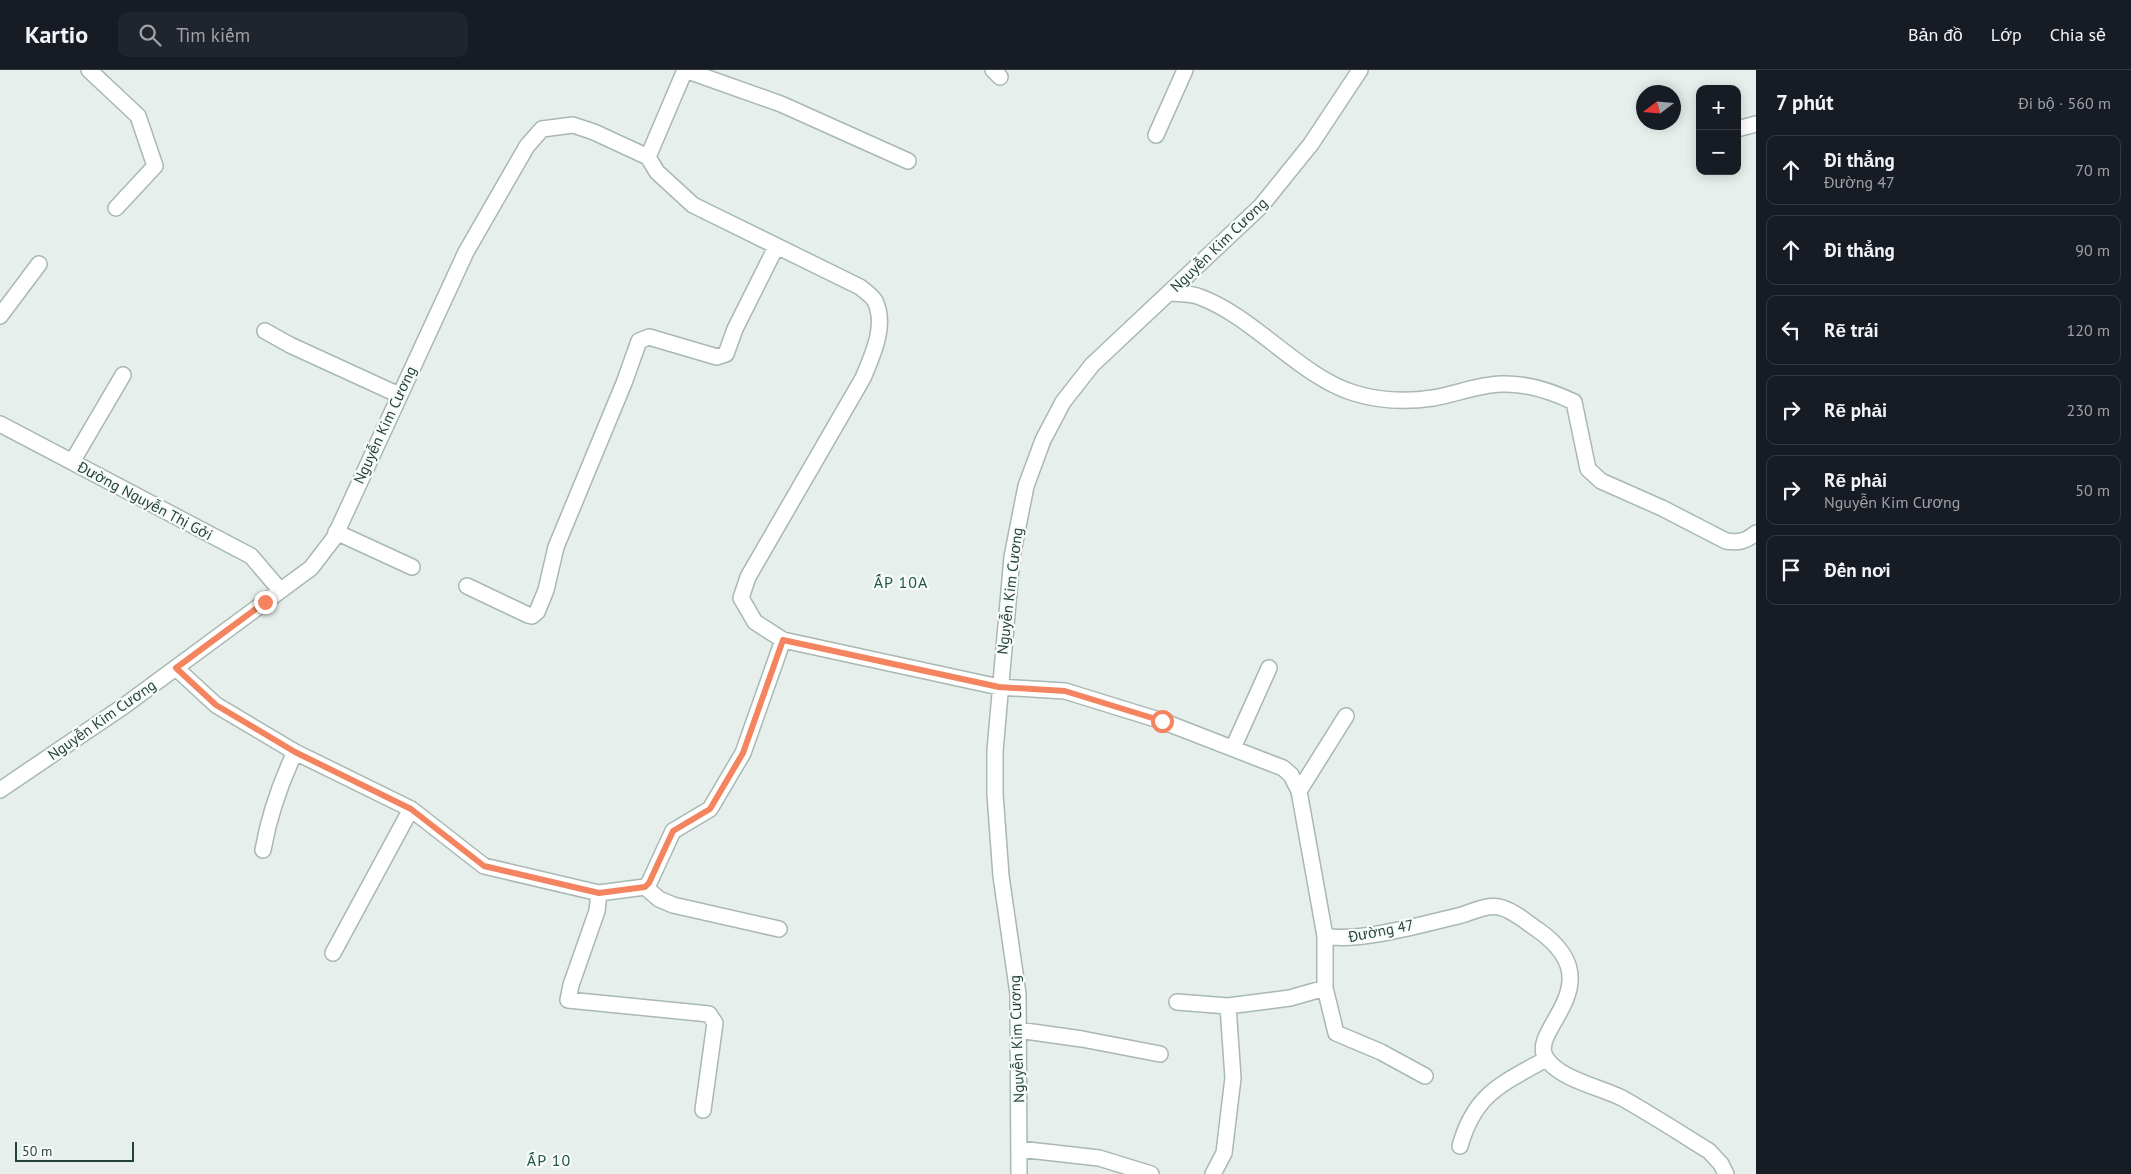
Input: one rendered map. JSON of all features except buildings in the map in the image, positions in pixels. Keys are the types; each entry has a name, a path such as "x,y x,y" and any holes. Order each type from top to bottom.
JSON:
{"street":[{"path":"89,70 138,116 155,166 116,208"},
{"path":"176,668 216,705 295,752 411,809 484,866 599,893 645,887 649,883 673,831 710,809 743,753 783,640 755,622 741,598 748,577 863,378 876,346 879,318 874,300 860,287 693,205 657,172 648,157 685,70 781,104 908,161"},
{"path":"1156,135 1185,70"},
{"name":"Nguyễn Kim Cương","path":"1019,1174 1018,994 1001,876 995,794 995,751 999,687 1012,557 1026,486 1043,440 1063,402 1092,365 1261,206 1311,144 1360,70"},
{"path":"1741,128 1756,124"},
{"name":"Nguyễn Kim Cương","path":"0,790 124,706 311,568 336,532 466,252 527,146 542,129 572,126 594,132 648,157"},
{"path":"467,586 528,615 532,616 537,612 546,590 556,547 621,392 639,341 649,337 722,357 726,354 735,328 776,247"},
{"path":"0,316 39,264"},
{"path":"1169,293 1199,296 1253,328 1328,382 1354,393 1399,401 1434,398 1472,388 1502,384 1556,394 1574,402 1588,469 1601,481 1662,508 1726,541 1748,540 1756,533"},
{"path":"264,331 290,345 399,395"},
{"path":"72,462 123,375"},
{"name":"Đường Nguyễn Thị Gởi","path":"0,424 250,556 280,590"},
{"path":"336,532 412,567"},
{"name":"Đường 47","path":"783,640 999,687 1065,691 1162,721 1283,768 1292,775 1299,791 1325,936 1355,938 1465,914 1483,907 1499,907 1512,912 1546,936 1562,955 1570,970 1570,986 1564,1006 1545,1038 1542,1049 1546,1059"},
{"path":"1233,748 1269,668"},
{"path":"1299,791 1346,716"},
{"path":"263,850 267,827 281,781 295,752"},
{"path":"333,953 411,809"},
{"path":"645,887 659,899 673,905 779,929"},
{"path":"599,893 597,911 571,984 568,1000 709,1014 714,1017 715,1023 703,1110"},
{"path":"1325,936 1325,988 1336,1033 1381,1052 1425,1076"},
{"path":"1176,1002 1228,1006 1290,998 1325,988"},
{"path":"1212,1174 1224,1153 1233,1078 1228,1006"},
{"path":"1018,1030 1082,1039 1160,1054"},
{"path":"1460,1146 1466,1125 1482,1100 1497,1086 1546,1059 1562,1072 1620,1098 1710,1151 1721,1164 1726,1174"},
{"path":"1019,1149 1099,1158 1151,1174"}],"district":[{"name":"ẤP 10A","path":"901,582"},
{"name":"ẤP 10","path":"549,1160"}],"route":[{"path":"265,602 176,668 216,705 295,752 411,809 489,869 599,893 645,887 649,883 673,831 710,809 743,753 783,640 999,687 1065,691 1162,721"}]}
